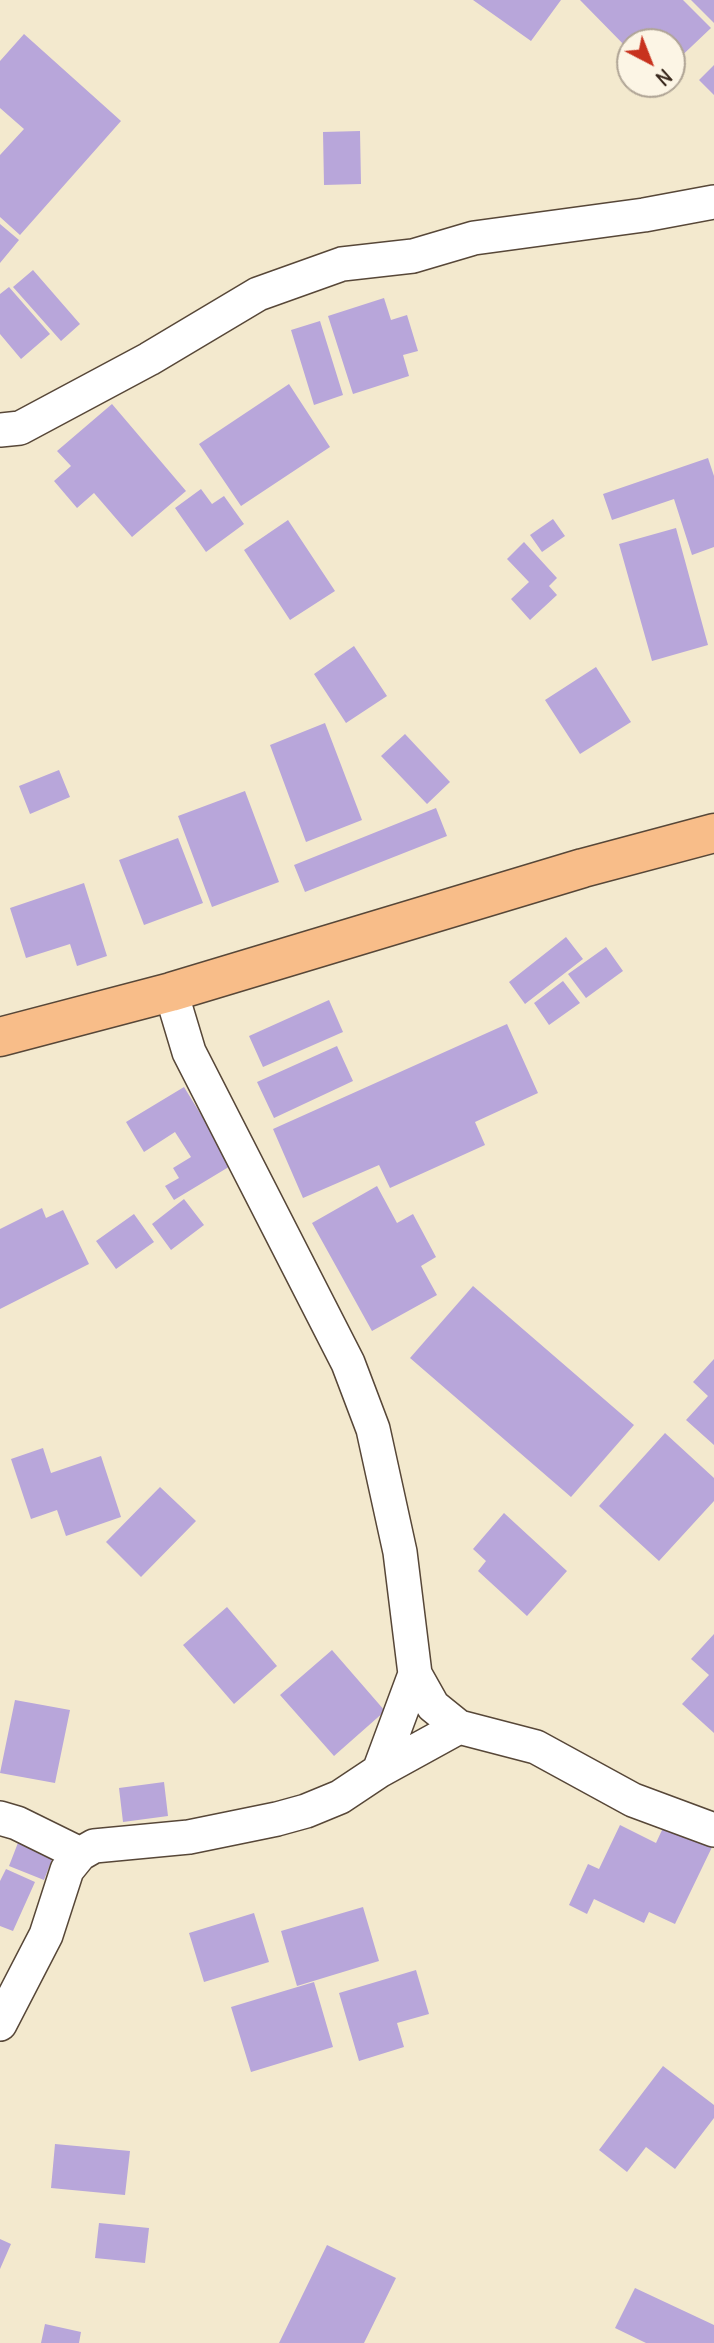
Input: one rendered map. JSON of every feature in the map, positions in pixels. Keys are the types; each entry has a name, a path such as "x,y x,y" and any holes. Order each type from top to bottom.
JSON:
{"main road":[{"path":"0,1037 171,992 570,872 714,833"}],"street":[{"path":"0,430 20,428 149,359 258,294 342,264 413,256 474,238 644,215 714,202"},
{"path":"171,992 189,1052 348,1363 373,1429 400,1552 415,1674 433,1706 459,1727 536,1747 633,1800 714,1829"},
{"path":"379,1771 415,1674"},
{"path":"0,2024 46,1935 67,1870 80,1854 94,1846 190,1837 277,1819 340,1797 379,1771 459,1727"},
{"path":"0,1818 80,1854"}],"building":[{"path":"473,0 561,0 531,41"},
{"path":"580,0 683,0 711,28 686,52 686,28 616,28 616,37"},
{"path":"691,0 714,0 714,23"},
{"path":"24,34 121,121 20,235 0,217 0,155 24,129 0,108 0,61"},
{"path":"714,65 714,95 699,80"},
{"path":"360,131 361,184 324,185 323,132"},
{"path":"0,224 19,240 0,263"},
{"path":"33,270 80,324 61,341 13,287"},
{"path":"9,287 50,334 21,359 0,334 0,294"},
{"path":"384,298 391,320 407,315 418,351 403,355 409,376 353,394 328,316"},
{"path":"320,321 343,395 314,405 291,330"},
{"path":"289,384 330,447 241,506 199,444"},
{"path":"112,404 186,491 132,537 94,493 77,508 54,481 71,466 57,451"},
{"path":"708,458 714,476 714,547 692,555 674,499 612,520 603,494"},
{"path":"201,489 212,504 224,496 244,524 206,552 175,508"},
{"path":"553,519 565,536 542,552 530,535"},
{"path":"288,520 335,591 290,620 244,550"},
{"path":"676,528 708,645 652,661 619,544"},
{"path":"524,542 557,578 549,586 557,595 530,620 511,599 529,582 507,559"},
{"path":"354,646 387,696 346,723 314,674"},
{"path":"596,667 631,722 580,754 545,700"},
{"path":"325,723 362,820 306,842 270,745"},
{"path":"405,734 450,782 427,804 381,756"},
{"path":"59,770 70,797 30,814 19,786"},
{"path":"245,791 279,882 212,907 178,816"},
{"path":"436,808 447,836 305,892 294,865"},
{"path":"178,838 203,903 144,925 119,860"},
{"path":"84,883 107,956 77,966 70,944 26,958 10,908"},
{"path":"566,937 583,959 525,1004 509,982"},
{"path":"606,947 623,971 586,998 568,974"},
{"path":"563,981 580,1003 549,1025 534,1003"},
{"path":"329,1000 343,1032 263,1067 249,1036"},
{"path":"507,1024 538,1093 475,1122 485,1145 390,1188 379,1165 303,1198 273,1129"},
{"path":"337,1046 353,1081 274,1118 257,1082"},
{"path":"184,1087 232,1165 174,1200 165,1186 179,1178 173,1168 191,1157 175,1132 144,1152 126,1122"},
{"path":"377,1186 397,1223 413,1214 436,1257 421,1266 437,1295 372,1331 312,1223"},
{"path":"184,1199 204,1225 171,1250 152,1224"},
{"path":"42,1208 46,1218 63,1210 89,1264 0,1309 0,1229"},
{"path":"134,1214 154,1242 116,1269 96,1241"},
{"path":"473,1286 634,1425 571,1497 410,1358"},
{"path":"714,1359 714,1445 686,1420 708,1396 693,1382"},
{"path":"665,1433 714,1478 714,1501 659,1561 599,1506"},
{"path":"43,1448 51,1473 101,1456 121,1517 66,1536 57,1510 31,1519 11,1459"},
{"path":"160,1487 196,1521 141,1577 106,1542"},
{"path":"504,1513 567,1571 527,1616 478,1571 486,1561 473,1549"},
{"path":"227,1607 277,1666 234,1704 183,1645"},
{"path":"714,1634 714,1733 682,1704 709,1675 691,1659"},
{"path":"332,1650 385,1711 334,1756 280,1695"},
{"path":"15,1700 70,1710 55,1783 0,1773"},
{"path":"164,1782 168,1816 123,1822 119,1788"},
{"path":"669,1815 714,1843 675,1924 649,1912 644,1923 594,1899 587,1914 569,1905 588,1864 599,1869 620,1825 656,1843"},
{"path":"21,1835 56,1849 44,1880 9,1866"},
{"path":"6,1869 35,1882 13,1931 0,1926 0,1881"},
{"path":"363,1907 379,1961 297,1986 281,1931"},
{"path":"254,1913 269,1962 204,1982 189,1933"},
{"path":"416,1970 429,2014 397,2023 404,2047 359,2061 339,1993"},
{"path":"314,1982 333,2047 251,2072 231,2007"},
{"path":"663,2066 714,2105 714,2118 675,2169 646,2147 627,2172 599,2150"},
{"path":"55,2144 130,2151 125,2195 51,2188"},
{"path":"99,2223 149,2228 145,2263 95,2258"},
{"path":"0,2239 11,2244 0,2269"},
{"path":"327,2245 396,2278 364,2343 279,2343"},
{"path":"635,2288 714,2325 714,2343 646,2343 615,2328"},
{"path":"45,2324 81,2332 79,2343 41,2343"}]}
